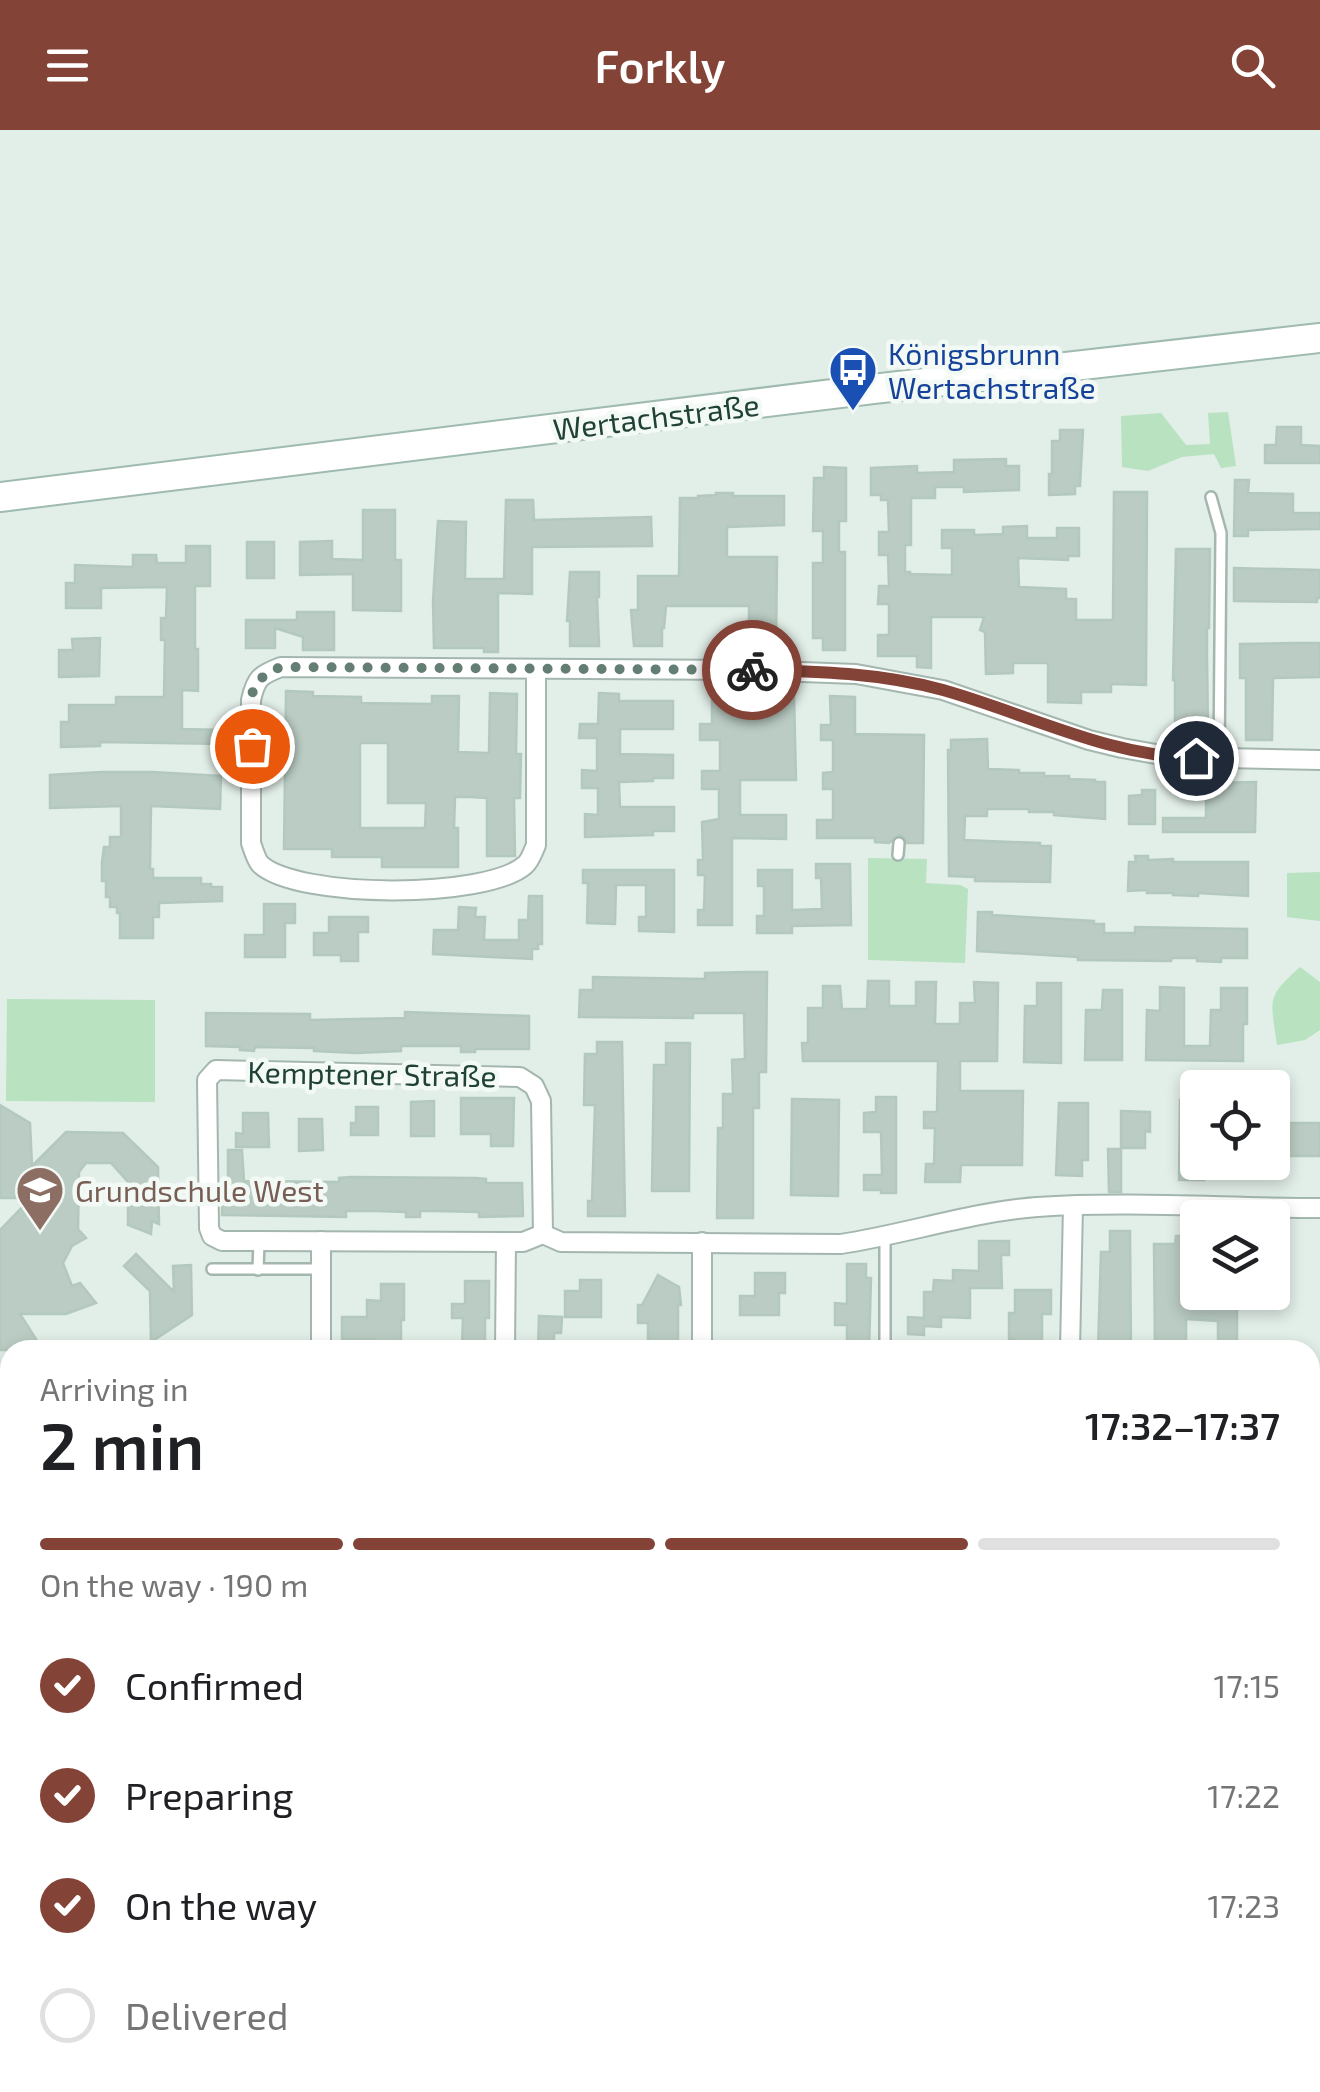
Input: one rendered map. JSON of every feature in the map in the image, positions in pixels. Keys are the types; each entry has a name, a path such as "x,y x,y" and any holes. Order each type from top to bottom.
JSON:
{"street":[{"name":"Wertachstraße","path":"0,497 858,391 1317,340"},
{"path":"536,669 536,846 526,865 468,885 412,890 340,888 278,874 258,862 251,843 251,700 255,682 266,672 281,667 536,669 788,671 856,674 943,690 1089,740 1173,757 1320,760"},
{"name":"Kemptener Straße","path":"542,1234 541,1102 534,1086 520,1077 216,1070 207,1080 209,1228 212,1236 222,1241 523,1242 542,1234 561,1242 841,1244 1002,1211 1102,1204 1320,1208"},
{"path":"1070,1340 1072,1206"},
{"path":"321,1241 321,1340"},
{"path":"505,1340 506,1242"},
{"path":"702,1242 702,1340"}],"lane":[{"path":"1211,498 1221,532 1219,758"},
{"path":"898,855 899,843"},
{"path":"884,1237 886,1340"},
{"path":"258,1270 259,1242"},
{"path":"212,1269 322,1269"}],"green space":[{"path":"1228,412 1236,466 1221,468 1214,454 1182,457 1148,471 1122,467 1121,416 1161,413 1186,445 1210,444 1208,413"},
{"path":"868,858 927,859 926,883 968,889 965,963 868,960"},
{"path":"1320,872 1320,921 1287,917 1287,873"},
{"path":"1300,967 1320,982 1320,1030 1305,1040 1277,1045 1273,1001 1281,986"},
{"path":"7,999 155,1000 155,1102 6,1101"}],"building":[{"path":"1277,427 1301,427 1301,445 1320,446 1320,463 1265,463 1265,445 1276,445"},
{"path":"1060,430 1083,430 1080,486 1075,486 1075,494 1049,495 1052,441 1060,441"},
{"path":"1006,459 1006,466 1019,466 1019,490 964,492 964,487 935,487 935,498 911,498 911,545 905,545 905,572 952,575 952,548 942,548 942,530 1003,534 1003,527 1027,526 1027,538 1057,538 1057,528 1079,528 1079,556 1068,556 1068,560 1018,558 1019,587 1066,589 1066,599 1076,599 1076,620 1113,620 1114,492 1147,492 1146,685 1111,684 1111,692 1081,692 1081,703 1048,702 1048,663 1013,663 1013,673 986,674 985,632 980,630 984,617 931,617 931,668 917,667 917,656 878,656 878,635 889,635 889,604 878,604 879,586 889,586 888,555 879,555 879,532 889,532 888,500 871,495 871,468 917,466 917,473 954,472 954,460"},
{"path":"824,467 846,468 846,521 839,521 839,552 845,552 845,650 823,650 823,638 813,638 813,563 823,563 823,531 813,531 814,478 824,478"},
{"path":"1235,480 1249,480 1248,493 1293,494 1293,513 1320,513 1320,529 1248,530 1248,536 1234,536"},
{"path":"716,493 784,496 784,525 727,527 727,557 777,557 776,647 749,646 749,606 666,606 662,646 634,646 631,610 638,610 638,576 679,576 680,498"},
{"path":"506,500 533,500 534,520 651,517 652,546 532,547 532,594 498,593 498,652 484,652 484,648 434,648 438,521 466,522 465,579 504,579"},
{"path":"363,510 395,510 395,560 401,560 401,611 353,610 353,574 300,575 300,542 332,541 332,559 363,560"},
{"path":"247,542 274,542 274,578 247,578"},
{"path":"186,546 210,546 210,586 195,586 198,691 182,690 182,729 224,730 224,744 100,742 100,746 61,747 61,722 69,722 69,705 116,705 116,697 164,697 165,640 161,640 161,618 166,618 167,587 101,588 101,608 66,608 66,583 75,583 75,565 133,567 133,555 156,555 157,563 186,563"},
{"path":"1176,549 1210,549 1208,732 1175,732"},
{"path":"1234,568 1320,570 1320,598 1317,602 1234,601"},
{"path":"570,572 599,572 599,646 570,646"},
{"path":"297,612 334,612 334,650 303,650 303,637 275,628 275,648 246,648 246,620 297,620"},
{"path":"100,638 99,676 59,677 59,650 73,650 72,639"},
{"path":"1320,643 1320,677 1273,678 1272,740 1246,740 1246,678 1240,678 1240,644"},
{"path":"286,691 361,697 361,703 432,704 432,696 459,696 458,752 489,753 490,693 517,694 516,754 521,754 520,798 514,798 515,856 487,856 487,798 470,797 455,797 458,867 382,867 382,857 332,857 332,849 284,849","holes":["360,743 388,743 388,803 426,803 425,828 360,828"]},
{"path":"599,693 619,694 619,701 673,701 673,729 620,729 620,754 673,755 673,778 619,782 620,807 674,807 674,831 585,837 585,814 598,815 598,788 582,788 582,770 597,771 597,738 579,738 580,724 598,724"},
{"path":"755,694 794,695 796,780 740,780 740,815 786,815 786,839 732,838 732,925 698,925 698,910 704,910 705,875 698,875 698,860 703,860 702,822 719,819 719,789 702,789 702,771 720,771 720,740 700,740 700,724 712,724 712,698 755,698"},
{"path":"830,696 855,697 855,734 924,735 923,843 907,843 899,835 889,843 875,842 875,838 817,838 817,820 833,820 833,789 823,789 823,773 833,772 833,740 821,740 821,725 831,725"},
{"path":"987,739 988,769 1105,782 1105,819 1029,809 987,809 987,816 965,816 964,840 1051,846 1050,882 975,881 975,877 949,876 948,750 951,740"},
{"path":"102,772 221,776 220,809 151,806 150,869 153,878 201,878 201,884 222,887 222,901 159,903 159,917 153,917 153,938 120,938 120,913 117,907 110,907 110,897 106,897 102,862 104,847 110,847 110,837 121,837 121,806 50,808 50,775"},
{"path":"1256,782 1255,832 1163,832 1163,818 1206,818 1206,783"},
{"path":"1142,790 1155,790 1155,824 1129,824 1129,796 1142,795"},
{"path":"1135,856 1173,862 1248,862 1248,896 1128,891 1129,862 1136,862"},
{"path":"816,864 850,864 851,925 792,926 792,933 757,933 757,916 764,916 764,886 758,886 758,870 792,870 792,910 822,909 821,878 816,878"},
{"path":"583,870 674,870 674,932 639,931 639,917 646,917 646,885 616,885 615,924 587,923 588,883 583,883"},
{"path":"529,896 542,896 542,944 532,949 532,959 433,954 434,930 458,930 459,907 476,908 475,917 485,917 484,940 519,940 519,920 528,920"},
{"path":"264,904 295,904 295,923 285,923 285,957 245,957 245,935 264,935"},
{"path":"978,912 1094,921 1104,924 1104,933 1135,933 1135,927 1247,929 1247,958 1221,958 1221,962 1197,958 1078,960 977,951"},
{"path":"329,917 368,917 368,932 358,932 358,961 341,961 341,955 314,955 314,933 329,933"},
{"path":"767,972 766,1072 759,1072 759,1108 753,1108 753,1218 717,1218 718,1128 723,1128 723,1094 733,1094 732,1060 745,1059 744,1013 693,1013 693,1018 579,1017 580,990 593,990 593,977 705,979 705,973"},
{"path":"868,981 889,981 889,1006 916,1006 916,982 936,982 935,1024 960,1024 960,1003 975,1003 974,982 998,983 997,1061 960,1061 960,1091 1023,1091 1022,1165 961,1165 960,1182 925,1182 926,1164 934,1164 935,1128 924,1128 924,1112 937,1112 938,1061 803,1061 802,1043 808,1043 808,1008 823,1008 823,986 840,986 842,1009 867,1009"},
{"path":"1037,983 1061,983 1061,1063 1024,1062 1025,1006 1037,1006"},
{"path":"1160,987 1184,988 1184,1046 1210,1046 1211,1010 1221,1010 1221,988 1247,988 1243,1061 1146,1060 1147,1010 1160,1011"},
{"path":"1103,990 1122,990 1122,1060 1085,1060 1086,1010 1102,1010"},
{"path":"405,1012 529,1016 529,1049 461,1052 461,1046 401,1046 401,1051 357,1053 314,1048 255,1047 254,1051 206,1046 206,1013 310,1014 310,1020 405,1018"},
{"path":"597,1042 622,1042 625,1216 588,1216 588,1201 592,1201 595,1105 584,1105 585,1054 597,1054"},
{"path":"666,1043 690,1043 689,1191 652,1191 654,1065 666,1065"},
{"path":"876,1097 896,1097 896,1193 864,1190 864,1175 882,1175 881,1132 864,1132 864,1113 876,1112"},
{"path":"461,1098 514,1098 513,1146 491,1146 491,1134 461,1134"},
{"path":"792,1099 839,1100 838,1196 791,1195"},
{"path":"434,1101 434,1136 411,1136 411,1102"},
{"path":"1059,1103 1088,1103 1088,1160 1082,1160 1082,1176 1056,1175"},
{"name":"Grundschule West","path":"0,1105 30,1123 32,1166 66,1132 123,1133 158,1167 159,1224 152,1221 151,1234 128,1225 128,1182 111,1163 86,1163 79,1172 78,1229 86,1238 72,1246 63,1263 72,1286 80,1283 96,1303 66,1314 20,1314 37,1340 0,1340 0,1230 31,1198 0,1198"},
{"path":"356,1107 378,1107 378,1135 351,1135"},
{"path":"1121,1111 1150,1112 1145,1148 1121,1148"},
{"path":"243,1113 268,1113 269,1147 236,1147 236,1133 243,1134"},
{"path":"299,1119 322,1119 323,1150 299,1151"},
{"path":"1290,1123 1320,1123 1320,1156 1290,1156"},
{"path":"1108,1149 1121,1149 1121,1192 1109,1192"},
{"path":"228,1150 242,1150 244,1181 339,1182 339,1178 351,1177 476,1178 486,1179 486,1183 522,1183 523,1216 479,1217 479,1212 434,1211 420,1211 420,1217 406,1217 406,1212 375,1211 346,1211 346,1217 222,1215"},
{"path":"1110,1231 1130,1231 1131,1340 1098,1340 1101,1252 1110,1252"},
{"path":"1176,1236 1180,1236 1180,1310 1237,1310 1237,1340 1218,1340 1218,1321 1186,1319 1186,1340 1155,1340 1154,1244 1175,1244"},
{"path":"979,1241 1009,1241 1009,1255 1001,1255 1002,1288 970,1288 970,1318 941,1317 941,1327 924,1326 924,1335 908,1334 908,1317 924,1318 924,1292 933,1292 934,1280 953,1281 953,1270 979,1271"},
{"path":"136,1254 174,1292 173,1266 191,1265 192,1315 151,1340 150,1291 124,1266"},
{"path":"847,1264 866,1264 866,1278 871,1278 869,1340 847,1340 847,1325 835,1325 835,1303 847,1304"},
{"path":"755,1273 785,1273 785,1293 779,1293 779,1315 740,1315 740,1296 755,1296"},
{"path":"658,1275 679,1287 678,1340 648,1340 648,1323 638,1323 638,1305 642,1305"},
{"path":"580,1280 601,1280 601,1317 565,1317 565,1291 580,1291"},
{"path":"465,1281 489,1281 485,1340 462,1340 463,1318 452,1318 452,1304 465,1304"},
{"path":"381,1284 404,1284 401,1340 342,1339 342,1317 367,1317 367,1300 381,1301"},
{"path":"1015,1290 1051,1290 1051,1314 1042,1314 1042,1340 1009,1339 1009,1313 1015,1313"},
{"path":"539,1316 562,1317 561,1333 554,1333 554,1340 538,1340"}],"way so far":[{"path":"252,746 251,700 255,682 266,672 281,667 752,670"}],"place":[{"name":"Königsbrunn Wertachstraße","path":"853,412"},
{"name":"Grundschule West","path":"40,1232"}],"route":[{"path":"752,670 856,674 901,681 943,690 1089,740 1196,758"}]}
